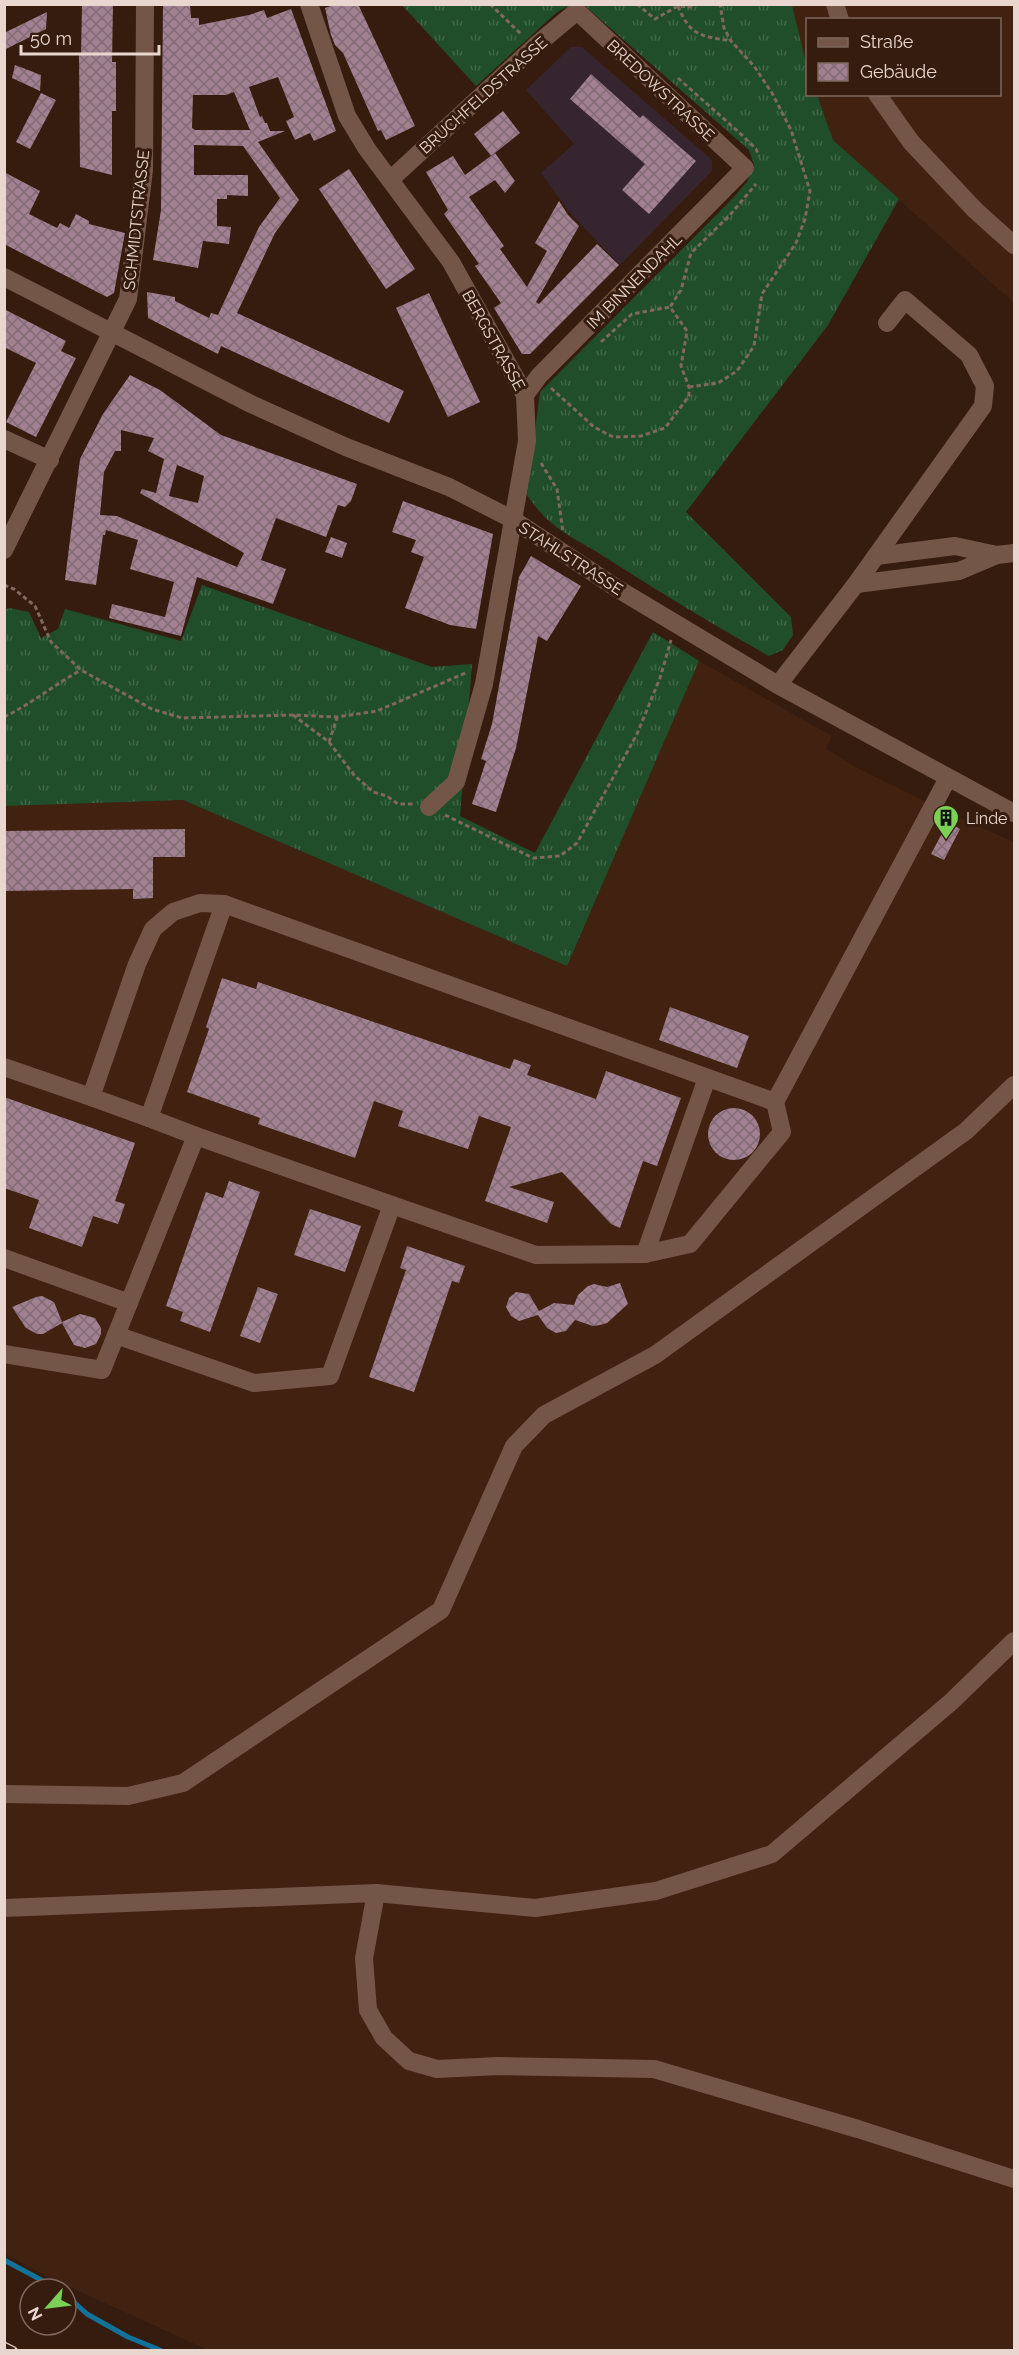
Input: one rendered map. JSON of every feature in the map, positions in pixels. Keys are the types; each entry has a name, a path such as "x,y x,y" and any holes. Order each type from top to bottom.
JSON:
{"street":[{"name":"SCHMIDTSTRASSE","path":"4,550 128,299 144,170 145,4"},
{"name":"BERGSTRASSE","path":"309,4 347,116 367,149 451,262 525,395 527,441 484,684 456,782 429,807"},
{"name":"BRUCHFELDSTRASSE","path":"390,180 534,47 577,12"},
{"name":"BREDOWSTRASSE","path":"577,12 755,169"},
{"path":"878,96 911,142 975,210 1014,245"},
{"name":"IM BINNENDAHL","path":"525,395 539,376 755,169"},
{"name":"STAHLSTRASSE","path":"4,277 249,403 346,447 449,487 512,519 681,627 778,685 1014,813"},
{"path":"778,685 856,584 983,406 984,386 969,355 905,300 887,324"},
{"path":"4,439 50,460"},
{"path":"876,556 955,546 1006,554"},
{"path":"856,584 959,571 1006,554"},
{"path":"4,1067 536,1255 645,1254 690,1244 782,1132 775,1102 948,778"},
{"path":"92,1097 137,964 153,929 173,912 200,903 224,904 775,1102"},
{"path":"149,1118 224,904"},
{"path":"645,1254 707,1078"},
{"path":"4,1794 128,1796 183,1783 441,1610 514,1446 544,1414 655,1355 966,1131 1014,1085"},
{"path":"4,1354 102,1370 196,1136"},
{"path":"116,1335 254,1383 330,1376 392,1205"},
{"path":"4,1258 129,1303"},
{"path":"4,1908 376,1893 536,1908 656,1891 772,1854 951,1702 1014,1641"},
{"path":"376,1893 364,1958 368,2010 384,2038 409,2061 437,2069 498,2066 654,2069 858,2129 1014,2179"}],"path":[{"path":"490,4 534,47"},
{"path":"637,4 655,19 678,6 690,7 693,4"},
{"path":"689,387 718,383 737,372 754,346 762,294 796,243 805,219 810,191 791,130 772,93 754,66 731,41 724,28 720,4"},
{"path":"678,6 685,23 699,36 731,41"},
{"path":"599,343 632,314 670,307 681,290 691,253 754,188 756,149 673,74"},
{"path":"539,376 594,427 613,437 641,436 665,428 689,396 689,387 681,366 687,331 670,307"},
{"path":"527,441 557,489 567,555"},
{"path":"4,585 14,589 35,606 51,642 81,670 152,709 182,718 293,715 338,717 378,711 476,668 484,684"},
{"path":"293,715 329,742 354,775 374,792 387,796 398,804 429,807 532,858 560,856 578,843 608,789 637,734 660,678 671,640 681,627"},
{"path":"4,717 28,705 56,684 81,670"},
{"path":"329,742 338,717"}],"shaded area":[{"path":"792,5 1014,5 1014,303 833,140 817,96 1001,96 1001,18 806,18 806,63"},
{"path":"571,47 582,47 712,160 712,171 620,265 570,213 541,173 574,144 526,90"},
{"path":"699,661 832,736 826,749 859,769 1014,842 1014,2350 208,2350 78,2291 78,2277 48,2277 5,2254 4,806 183,800 567,966"}],"green space":[{"path":"402,5 571,5 557,12 476,86"},
{"path":"584,5 792,5 806,63 806,96 817,96 833,140 899,199 828,325 686,512 791,617 793,635 783,650 769,656 564,532 545,517 527,495 540,392 747,182 754,165 749,150"},
{"path":"202,585 432,667 472,664 460,816 535,853 653,632 699,661 567,966 183,800 5,806 4,610 9,608 29,612 41,638 58,629 65,609 181,641"}],"building":[{"path":"82,4 113,4 112,62 116,62 116,111 112,111 112,175 80,167 79,55 81,55"},
{"path":"163,4 190,4 191,18 199,18 199,25 264,10 267,18 291,9 336,131 314,141 310,133 295,140 286,121 294,117 278,77 249,87 260,117 262,116 267,123 270,131 285,131 258,142 299,200 275,233 237,313 404,391 389,423 221,346 218,354 148,318 147,292 175,297 175,301 209,318 211,313 218,315 259,227 280,198 243,146 194,145 194,175 248,175 248,196 227,195 227,199 217,199 217,226 231,227 229,244 203,241 198,268 153,260 161,210","holes":["234,92 250,130 195,130 192,128 193,95 226,95"]},
{"path":"336,4 358,4 415,126 386,140 381,130 378,131 343,53 335,45 331,35 325,8"},
{"path":"47,12 46,29 4,50 4,33"},
{"path":"15,65 41,75 40,91 12,78"},
{"path":"591,74 640,118 643,115 696,161 649,214 622,190 645,164 570,99"},
{"path":"41,93 56,100 30,149 16,142"},
{"path":"503,111 520,133 491,156 474,134"},
{"path":"495,153 515,181 505,193 495,180 469,197 504,246 500,249 527,287 547,251 535,243 559,201 579,226 536,302 539,304 597,244 619,265 530,354 522,354 494,308 501,303 475,266 479,264 444,214 448,210 426,172 453,156 465,175"},
{"path":"349,169 415,269 386,289 319,189"},
{"path":"4,172 40,191 29,214 57,228 60,223 69,228 76,214 89,221 89,224 125,233 114,293 107,297 4,244"},
{"path":"429,293 480,402 448,417 396,308"},
{"path":"4,309 66,341 61,351 76,358 36,437 6,422 36,363 4,347"},
{"path":"130,375 160,390 221,435 357,484 351,501 345,507 338,505 326,537 276,518 261,560 286,569 273,604 197,577 181,636 109,618 112,604 165,617 174,582 130,569 138,540 106,530 103,535 96,585 65,580 80,459 103,414","holes":["121,430 154,438 148,451 164,459 156,493 142,489 140,493 244,553 237,567 117,516 100,515 104,472 115,451 121,451","177,465 204,476 198,503 169,496"]},
{"path":"403,501 493,534 476,629 450,625 405,608 424,557 411,552 416,540 392,532"},
{"path":"331,537 347,543 342,558 325,552"},
{"path":"531,556 581,586 547,641 538,636 516,748 496,812 472,804 486,761 481,759 492,724 519,577"},
{"name":"Linde","path":"948,822 960,829 944,860 931,854"},
{"path":"185,829 185,857 153,857 153,898 133,899 133,889 4,891 4,831"},
{"path":"222,978 256,989 258,982 510,1069 514,1059 531,1065 527,1075 596,1099 606,1071 681,1098 657,1166 643,1161 620,1228 611,1224 562,1172 509,1187 554,1202 547,1223 485,1201 511,1127 479,1116 468,1149 398,1126 403,1111 374,1101 355,1158 258,1124 260,1118 187,1092 209,1029 206,1027"},
{"path":"670,1007 749,1036 737,1068 659,1040"},
{"path":"4,1097 135,1143 115,1201 125,1204 118,1224 93,1216 82,1247 29,1228 39,1200 4,1188"},
{"path":"734,1108 744,1110 752,1116 758,1124 760,1134 758,1144 752,1152 744,1158 734,1160 724,1158 716,1152 710,1144 708,1134 710,1124 716,1116 724,1110"},
{"path":"229,1181 260,1192 210,1332 180,1321 183,1312 166,1306 206,1192 223,1198"},
{"path":"310,1209 361,1226 345,1272 294,1255"},
{"path":"407,1246 465,1266 459,1283 452,1281 414,1392 369,1377 406,1270 400,1268"},
{"path":"620,1283 628,1304 607,1323 600,1325 593,1326 575,1320 566,1331 556,1333 547,1328 538,1315 519,1321 511,1316 506,1307 509,1298 516,1292 529,1294 539,1311 554,1303 574,1305 578,1295 588,1286 594,1284 607,1287"},
{"path":"258,1287 278,1294 260,1343 240,1336"},
{"path":"42,1296 54,1302 62,1322 80,1314 95,1318 101,1328 96,1344 85,1348 74,1345 62,1323 43,1334 37,1334 26,1328 12,1307"}],"waterway":[{"path":"4,2260 36,2277"},
{"path":"78,2306 87,2314 128,2337 160,2350"}],"railway":[{"path":"4,2345 14,2350"}],"place":[{"name":"Linde","path":"946,841"}]}
